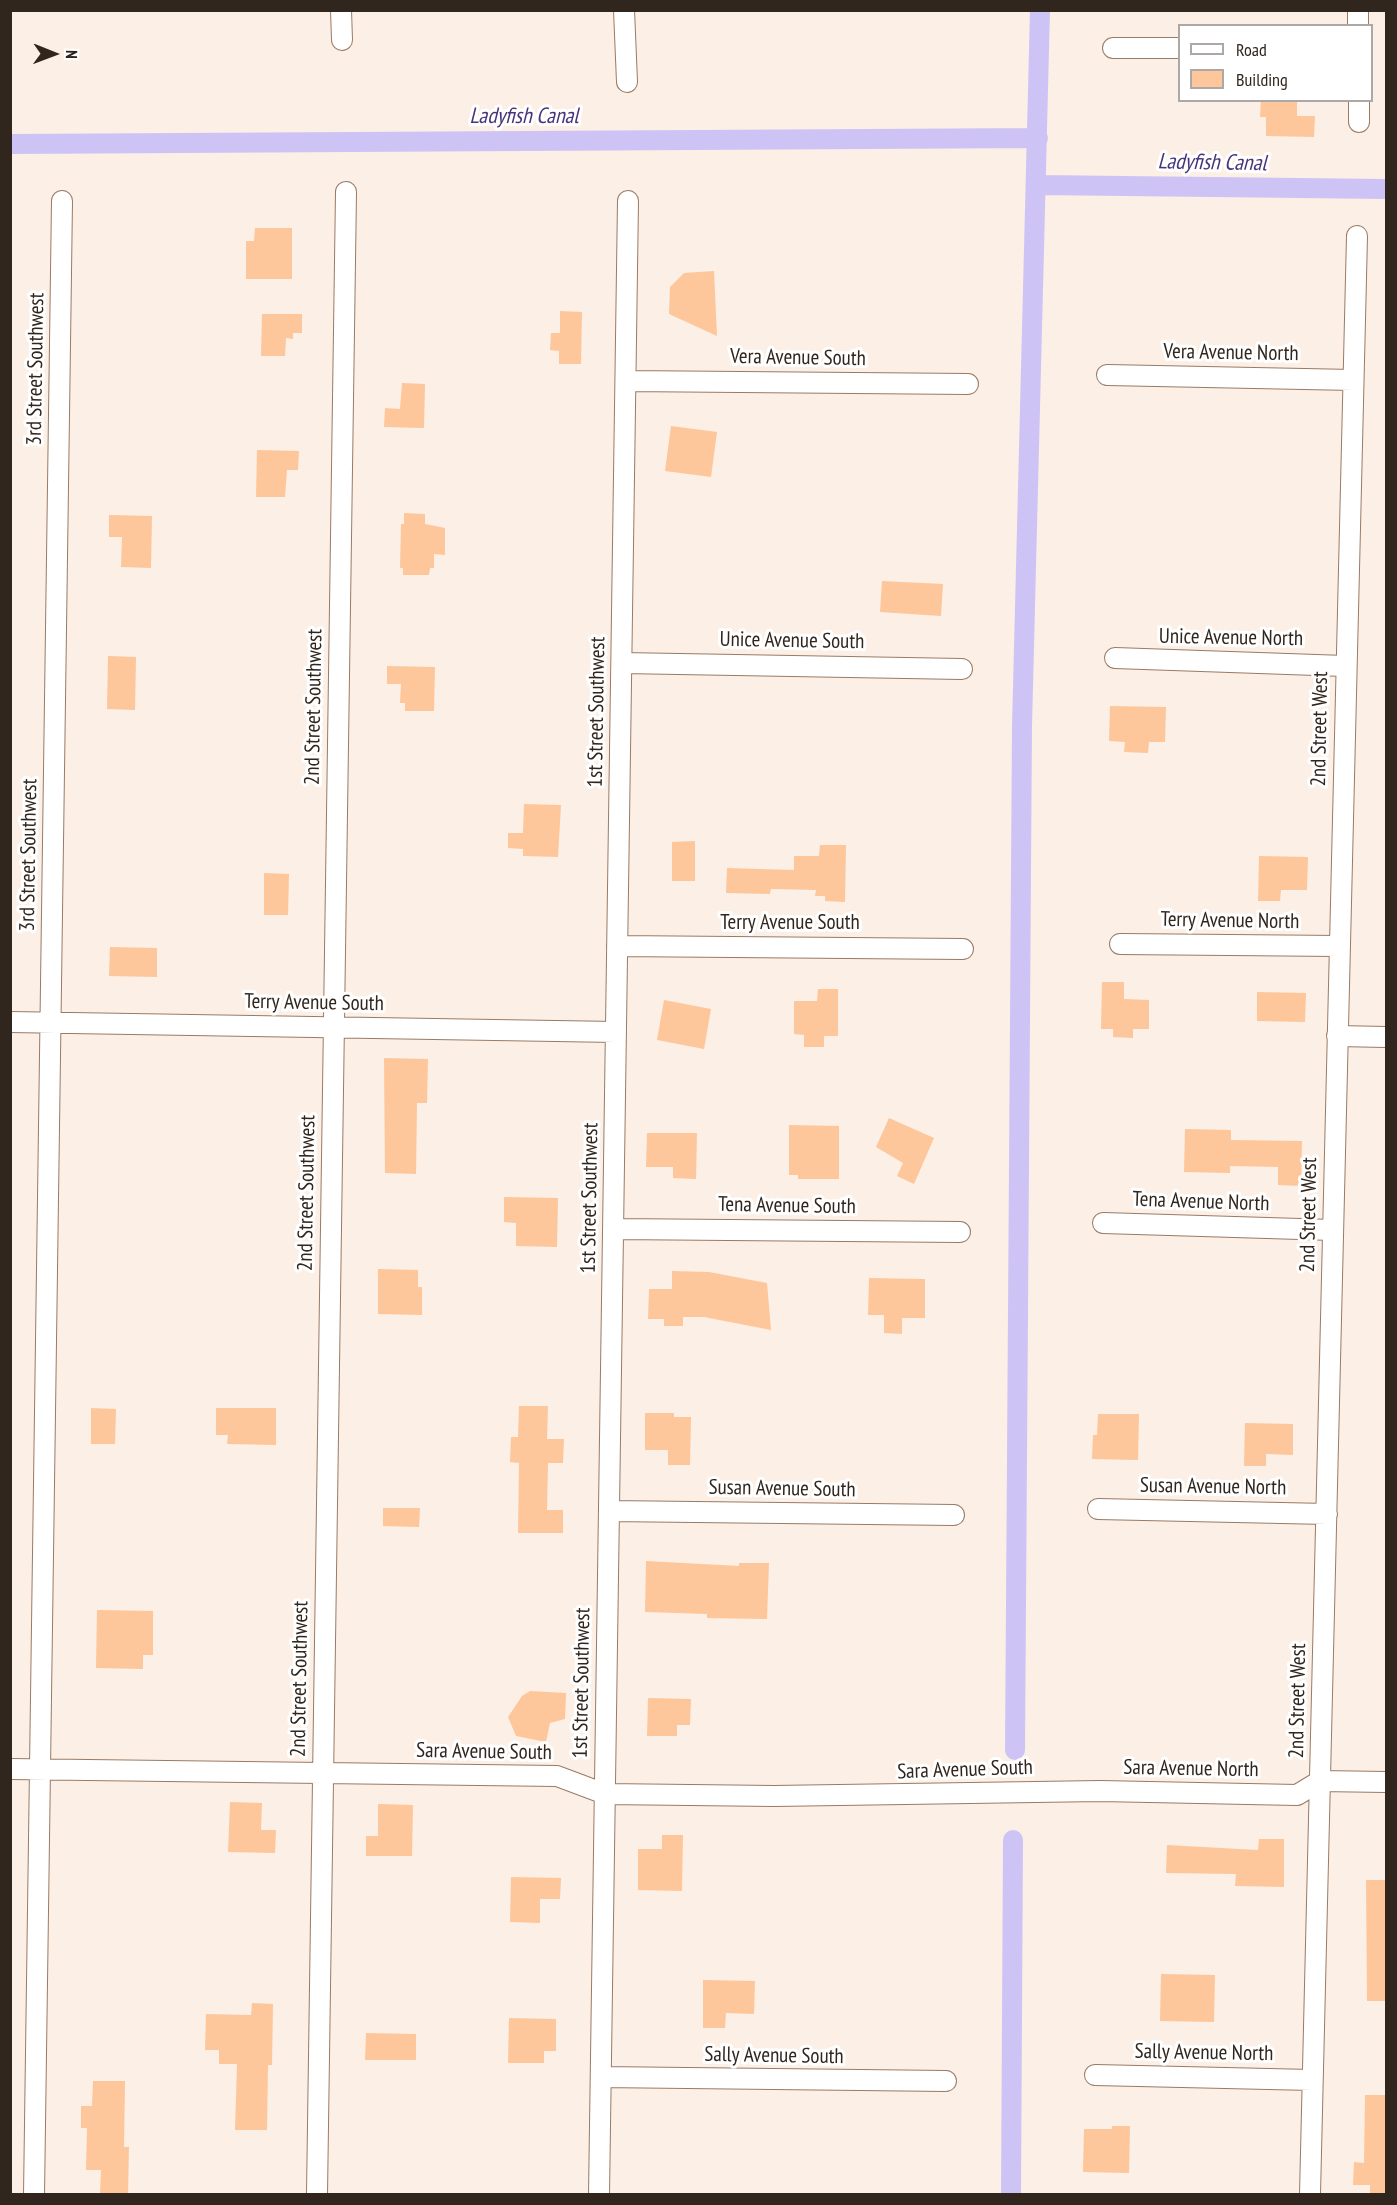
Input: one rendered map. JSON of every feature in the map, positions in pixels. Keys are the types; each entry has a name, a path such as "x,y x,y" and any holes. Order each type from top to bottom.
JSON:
{"street":[{"path":"341,10 342,40"},
{"path":"624,10 627,82"},
{"path":"1113,48 1178,48"},
{"path":"1359,102 1359,122"},
{"name":"2nd Street Southwest","path":"317,2194 346,192"},
{"name":"3rd Street Southwest","path":"34,2194 62,201"},
{"name":"1st Street Southwest","path":"599,2194 628,201"},
{"name":"2nd Street West","path":"1310,2194 1357,236"},
{"name":"Vera Avenue North","path":"1107,375 1353,380"},
{"name":"Vera Avenue South","path":"626,381 968,384"},
{"name":"Unice Avenue North","path":"1115,658 1346,666"},
{"name":"Unice Avenue South","path":"622,663 962,669"},
{"name":"Terry Avenue North","path":"1120,944 1339,946"},
{"name":"Terry Avenue South","path":"617,946 963,949"},
{"name":"Terry Avenue South","path":"10,1022 616,1032"},
{"path":"1337,1036 1386,1037"},
{"name":"Tena Avenue North","path":"1103,1222 1333,1230"},
{"name":"Tena Avenue South","path":"614,1229 960,1232"},
{"name":"Susan Avenue North","path":"1098,1509 1327,1514"},
{"name":"Susan Avenue South","path":"609,1511 954,1515"},
{"name":"Sara Avenue South","path":"10,1769 556,1776 605,1794 923,1796 1061,1791"},
{"path":"1320,1781 1386,1782"},
{"name":"Sara Avenue North","path":"1061,1791 1297,1796 1320,1781"},
{"name":"Sally Avenue North","path":"1095,2075 1312,2080"},
{"name":"Sally Avenue South","path":"602,2077 946,2081"}],"building":[{"path":"1261,102 1297,102 1297,116 1315,116 1314,137 1266,136 1266,117 1260,117"},
{"path":"255,228 292,228 292,279 246,279 246,241 254,241"},
{"path":"714,271 717,336 669,314 670,287 684,273"},
{"path":"560,311 582,312 581,364 559,364 559,351 550,350 551,333 560,333"},
{"path":"262,314 302,314 302,333 293,333 293,339 286,338 285,356 261,356"},
{"path":"402,383 425,384 424,428 384,427 385,408 400,409"},
{"path":"671,426 717,432 711,477 665,471"},
{"path":"257,450 299,451 298,470 287,470 285,497 256,497"},
{"path":"404,513 425,514 425,524 445,528 445,555 434,554 434,568 430,568 429,575 403,575 403,568 400,568 401,524 404,524"},
{"path":"109,515 152,516 151,568 121,567 122,537 109,537"},
{"path":"882,581 943,584 941,616 880,612"},
{"path":"108,656 136,657 135,710 107,709"},
{"path":"387,666 435,667 434,711 405,711 405,703 400,703 401,684 387,684"},
{"path":"1110,706 1166,707 1165,742 1149,742 1148,753 1124,752 1125,742 1109,741"},
{"path":"524,804 561,805 558,857 523,856 523,849 508,848 508,833 523,833"},
{"path":"695,841 695,881 672,881 672,842"},
{"path":"820,845 846,845 845,902 825,901 825,896 815,896 816,890 771,889 770,894 726,893 727,868 794,870 794,856 819,856"},
{"path":"1259,856 1308,857 1307,890 1281,890 1280,901 1258,901"},
{"path":"264,873 289,874 288,915 264,915"},
{"path":"110,947 157,948 157,977 109,976"},
{"path":"1102,982 1124,982 1124,999 1149,1000 1149,1029 1133,1029 1133,1038 1113,1037 1113,1029 1101,1029"},
{"path":"818,989 838,989 838,1036 824,1036 824,1047 804,1047 804,1035 794,1034 794,1001 817,1001"},
{"path":"1257,992 1306,993 1305,1022 1257,1021"},
{"path":"664,1000 711,1009 704,1049 657,1040"},
{"path":"384,1058 428,1059 427,1103 417,1103 416,1174 385,1173"},
{"path":"889,1118 934,1138 914,1184 897,1176 903,1163 876,1147"},
{"path":"789,1125 839,1126 839,1179 798,1179 798,1175 789,1175"},
{"path":"1185,1129 1231,1130 1231,1140 1302,1141 1301,1186 1278,1185 1278,1167 1230,1166 1230,1173 1184,1172"},
{"path":"647,1133 697,1133 696,1179 673,1178 673,1167 646,1167"},
{"path":"504,1197 558,1198 557,1247 516,1246 516,1223 504,1222"},
{"path":"378,1269 418,1270 418,1287 422,1287 422,1315 378,1314"},
{"path":"672,1271 709,1272 767,1283 771,1330 704,1317 683,1317 683,1326 664,1326 664,1319 648,1319 649,1289 672,1289"},
{"path":"869,1278 925,1279 925,1318 902,1318 902,1334 884,1333 884,1315 868,1315"},
{"path":"519,1406 548,1406 547,1439 564,1439 563,1463 548,1463 547,1510 563,1510 563,1533 518,1533 519,1463 510,1462 511,1437 518,1437"},
{"path":"91,1408 116,1409 115,1444 91,1444"},
{"path":"216,1408 276,1408 276,1445 227,1444 228,1435 216,1435"},
{"path":"645,1413 674,1413 674,1417 691,1417 690,1465 668,1465 668,1450 645,1450"},
{"path":"1098,1414 1139,1414 1138,1460 1092,1459 1093,1435 1097,1435"},
{"path":"1245,1423 1293,1424 1293,1455 1266,1454 1266,1466 1244,1466"},
{"path":"383,1508 420,1508 419,1527 383,1526"},
{"path":"646,1561 739,1566 739,1563 769,1563 767,1619 707,1618 707,1614 645,1612"},
{"path":"97,1610 153,1611 153,1655 143,1655 143,1669 96,1668"},
{"path":"530,1691 566,1693 565,1719 550,1723 546,1742 516,1736 508,1717 522,1696"},
{"path":"648,1698 691,1699 690,1725 677,1725 677,1736 647,1736"},
{"path":"230,1802 262,1803 261,1830 276,1830 275,1853 228,1852"},
{"path":"378,1804 413,1805 412,1856 366,1856 366,1836 378,1836"},
{"path":"662,1835 683,1835 682,1891 638,1890 638,1849 662,1849"},
{"path":"1259,1839 1284,1839 1284,1887 1235,1886 1236,1874 1166,1873 1167,1845 1258,1850"},
{"path":"511,1877 561,1878 560,1899 540,1899 540,1923 510,1922"},
{"path":"1366,1880 1386,1880 1386,2001 1367,2001"},
{"path":"1161,1974 1215,1975 1214,2022 1160,2021"},
{"path":"703,1980 755,1981 754,2014 726,2013 725,2028 703,2028"},
{"path":"252,2003 273,2004 272,2065 268,2065 267,2130 235,2130 237,2064 219,2064 219,2050 205,2050 206,2014 251,2015"},
{"path":"509,2018 556,2019 556,2051 544,2051 544,2063 508,2063"},
{"path":"366,2033 416,2034 416,2060 365,2060"},
{"path":"93,2081 125,2081 124,2147 129,2147 128,2194 100,2194 101,2170 86,2170 87,2128 81,2128 81,2106 92,2106"},
{"path":"1365,2095 1386,2095 1386,2194 1370,2194 1370,2185 1353,2185 1354,2162 1364,2163"},
{"path":"1112,2126 1130,2126 1129,2173 1083,2172 1084,2129 1112,2129"}],"waterway":[{"path":"1015,1750 1022,726 1040,10"},
{"name":"Ladyfish Canal","path":"10,144 1038,138"},
{"name":"Ladyfish Canal","path":"1037,185 1386,189"},
{"path":"1011,2194 1013,1840"}]}
